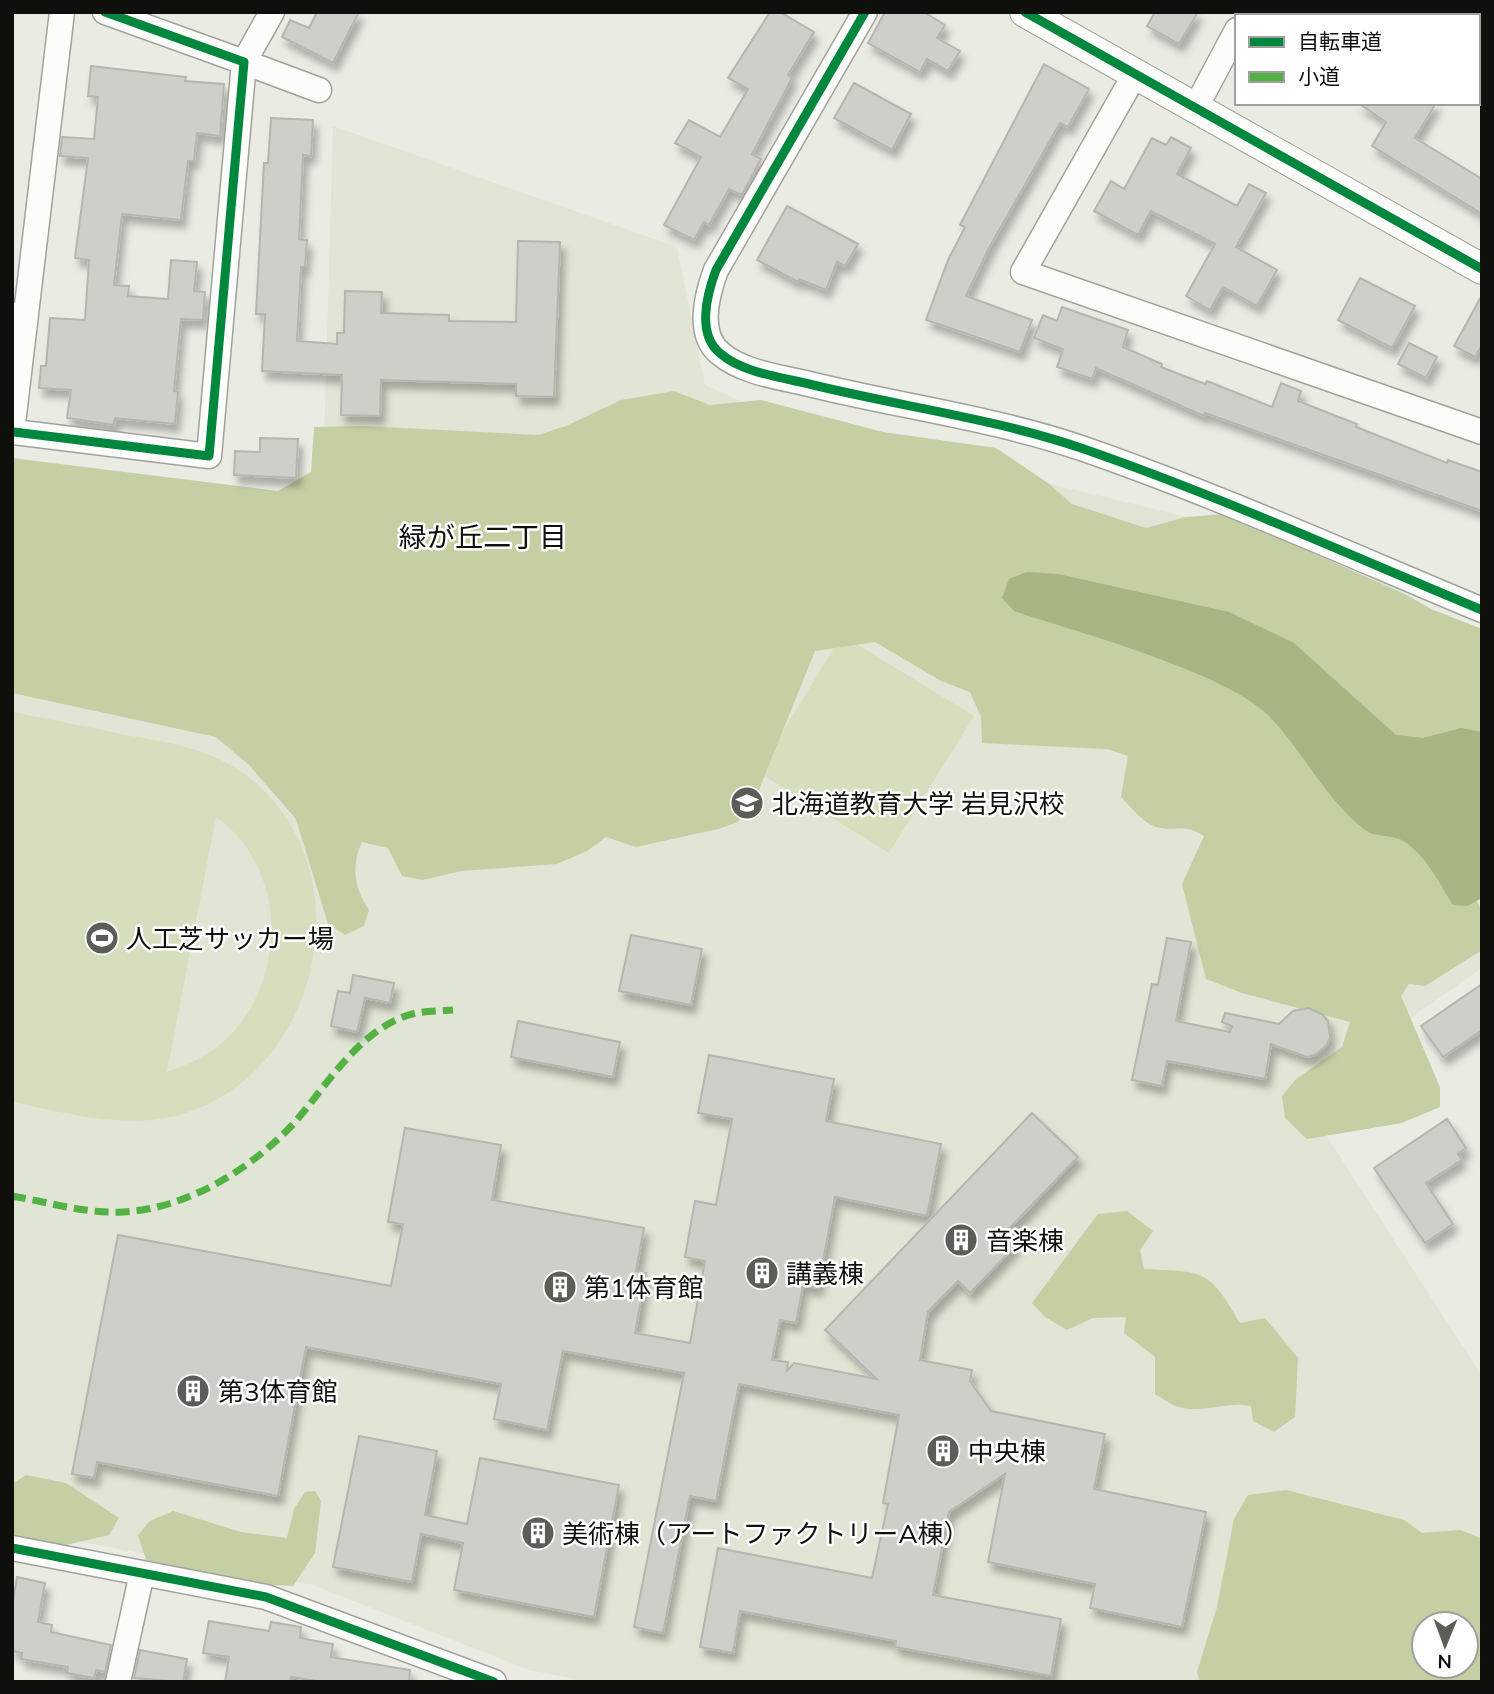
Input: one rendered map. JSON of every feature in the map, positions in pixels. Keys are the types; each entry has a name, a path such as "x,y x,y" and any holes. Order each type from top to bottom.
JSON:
{"street":[{"path":"62,12 19,315 13,432 209,456 244,62 272,12"},
{"path":"106,12 319,90"},
{"path":"865,12 716,270 709,288 706,320 712,344 719,354 747,367 799,382 1027,433 1083,449 1272,522 1482,610"},
{"path":"1025,12 1482,269"},
{"path":"1196,107 1235,34"},
{"path":"1135,74 1023,272 1482,432"},
{"path":"12,1548 266,1597 487,1681"},
{"path":"118,1682 142,1573"}],"shaded area":[{"name":"北海道教育大学 岩見沢校","path":"333,126 677,247 705,385 775,417 1191,518 1482,638 1482,968 1300,1095 1482,1376 1482,1682 590,1682 529,1670 313,1585 12,1529 12,480 322,514"},
{"path":"674,391 710,405 761,400 883,432 996,448 1048,483 1072,504 1146,528 1186,517 1224,514 1405,594 1431,609 1482,629 1482,754 1422,745 1236,679 1472,891 1482,912 1482,950 1425,986 1409,984 1401,996 1440,1087 1440,1107 1402,1123 1307,1139 1285,1118 1282,1096 1296,1079 1342,1047 1350,1022 1242,993 1206,979 1182,884 1204,836 1187,829 1155,827 1134,811 1121,797 1128,756 1107,749 982,743 981,717 970,692 941,681 875,642 815,651 754,802 738,822 636,847 606,837 587,851 557,864 461,871 423,880 402,876 388,848 362,842 355,868 357,885 369,910 364,926 345,935 328,924 296,819 249,765 216,737 12,693 12,458 278,491 311,472 314,427 363,426 538,435 566,426 621,400"},
{"path":"1027,572 1058,574 1229,612 1294,643 1396,735 1423,738 1461,728 1482,732 1482,898 1467,906 1453,905 1432,871 1413,848 1401,840 1369,832 1351,818 1269,716 1248,700 1186,669 1014,611 1002,598 1009,579"},
{"path":"842,635 974,716 889,853 758,772"},
{"name":"人工芝サッカー場","path":"12,712 183,746 211,755 237,769 277,805 303,850 315,899 314,951 301,1001 276,1046 240,1084 194,1110 171,1117 126,1121 103,1119 12,1102","holes":["216,817 240,839 257,866 267,895 271,927 269,959 260,990 244,1018 223,1042 196,1060 167,1072"]},
{"path":"1127,1211 1153,1231 1140,1250 1144,1269 1180,1271 1203,1277 1220,1292 1240,1323 1265,1318 1298,1358 1295,1417 1274,1432 1253,1421 1251,1406 1188,1409 1176,1406 1155,1394 1155,1357 1124,1333 1126,1317 1093,1318 1067,1330 1045,1317 1032,1303 1098,1214"},
{"path":"26,1475 66,1483 119,1518 109,1535 62,1546 12,1537 12,1484"},
{"path":"1286,1490 1404,1520 1422,1533 1461,1530 1482,1539 1482,1682 1200,1682 1197,1672 1217,1607 1234,1519 1248,1495"},
{"path":"315,1491 321,1501 315,1553 293,1586 236,1583 146,1560 138,1535 150,1521 173,1511 241,1532 287,1538 294,1509 305,1492"}],"building":[{"path":"317,12 359,12 333,63 282,37 290,20 309,28"},
{"path":"770,12 780,12 814,32 788,75 792,78 752,154 761,159 742,195 729,189 709,225 704,222 694,240 664,225 701,157 675,143 689,120 720,137 748,89 728,78"},
{"path":"885,12 924,12 945,25 937,38 960,51 948,71 927,59 920,72 868,43"},
{"path":"1155,12 1198,12 1179,44 1147,26"},
{"path":"1044,64 1089,89 1068,127 1060,123 989,248 966,296 1032,320 1020,352 926,320 948,260 965,227 960,225"},
{"path":"91,66 186,77 185,81 224,84 220,136 197,133 194,161 188,161 181,220 122,214 114,285 129,286 128,296 168,299 171,260 197,262 194,291 205,292 203,320 181,319 174,391 178,392 175,424 115,418 114,425 67,418 71,390 39,388 41,366 46,366 50,318 85,320 89,260 75,258 88,158 60,156 62,137 94,139 98,97 88,96"},
{"path":"854,83 911,114 892,150 834,118"},
{"path":"1361,105 1435,105 1415,138 1482,179 1482,214 1372,146 1386,122"},
{"path":"271,118 313,120 311,156 303,155 299,239 307,240 305,267 301,267 297,341 337,344 337,333 344,333 345,291 382,292 381,313 449,315 449,321 516,322 518,241 560,242 554,397 516,396 516,384 381,380 380,416 341,415 342,375 262,371 265,314 256,314 264,163 268,163"},
{"path":"1171,137 1191,148 1177,174 1237,206 1249,184 1266,193 1236,247 1277,270 1257,306 1223,287 1210,310 1186,296 1215,244 1151,211 1138,235 1094,211 1111,181 1124,189 1152,138 1166,145"},
{"path":"787,206 858,244 845,266 837,262 826,290 799,279 798,282 757,260"},
{"path":"1360,278 1415,306 1392,348 1338,320"},
{"path":"1482,295 1482,345 1475,357 1454,346"},
{"path":"1062,307 1128,330 1123,347 1162,364 1161,367 1205,384 1207,381 1272,407 1281,383 1301,391 1298,401 1357,424 1356,427 1447,463 1448,460 1482,472 1482,511 1205,413 1204,416 1096,368 1092,379 1057,367 1063,349 1034,338 1043,315 1057,321"},
{"path":"1409,343 1437,357 1426,378 1398,364"},
{"path":"260,438 298,439 296,478 234,475 235,451 260,452"},
{"path":"631,935 702,949 691,1005 619,991"},
{"path":"1167,938 1191,942 1176,1021 1230,1032 1232,1026 1222,1022 1225,1013 1279,1024 1293,1011 1309,1008 1323,1015 1328,1021 1330,1037 1327,1045 1315,1055 1307,1057 1271,1044 1265,1079 1167,1061 1162,1086 1132,1080 1152,984 1158,985"},
{"path":"353,975 394,983 390,1003 365,998 357,1032 331,1026 338,991 350,993"},
{"path":"1482,984 1482,1030 1443,1057 1421,1026"},
{"path":"518,1021 620,1042 613,1077 511,1057"},
{"path":"709,1055 834,1079 826,1121 941,1144 927,1216 835,1197 818,1288 803,1285 796,1323 780,1320 772,1360 788,1362 787,1371 794,1363 877,1379 825,1330 1032,1113 1078,1157 1004,1234 1016,1245 970,1293 958,1281 928,1312 920,1360 972,1370 970,1381 991,1411 1105,1434 1094,1489 1206,1512 1182,1627 1090,1608 1095,1584 988,1562 1005,1474 949,1512 933,1595 1061,1619 1051,1676 895,1647 896,1641 740,1611 733,1653 700,1647 718,1548 872,1578 888,1504 883,1503 899,1415 739,1384 716,1501 690,1496 663,1633 634,1627 684,1373 563,1351 547,1430 494,1419 501,1384 306,1347 278,1496 97,1462 94,1478 72,1474 118,1235 391,1286 403,1224 388,1222 405,1128 501,1145 492,1200 644,1228 636,1271 646,1273 635,1333 690,1343 705,1261 685,1257 695,1201 716,1205 732,1119 698,1113"},
{"path":"1447,1119 1466,1148 1458,1154 1462,1160 1426,1183 1453,1224 1425,1243 1374,1168"},
{"name":"美術棟（アートファクトリーA棟）","path":"359,1436 437,1451 425,1515 467,1524 480,1458 619,1485 594,1617 454,1590 463,1543 421,1534 412,1582 333,1567"},
{"path":"17,1577 45,1583 38,1622 52,1625 51,1632 111,1645 105,1672 96,1670 94,1678 67,1673 68,1667 21,1659 22,1653 12,1651 12,1606"},
{"path":"209,1621 269,1631 271,1622 301,1627 300,1638 333,1644 331,1657 410,1670 409,1682 322,1682 291,1677 290,1682 225,1682 229,1657 203,1653"},
{"path":"140,1650 187,1659 183,1682 134,1678"}],"marked path":[{"path":"12,1196 81,1209 123,1212 171,1203 194,1194 239,1170 278,1139 348,1058 379,1030 416,1013 453,1010"}],"cycle path":[{"path":"14,432 209,456 244,62 105,12"},
{"path":"865,12 716,270 709,291 706,325 713,346 721,354 739,365 761,373 1015,429 1084,449 1234,506 1482,610"},
{"path":"1025,12 1482,269"},
{"path":"12,1548 266,1597 494,1682"}],"place":[{"name":"北海道教育大学 岩見沢校","path":"747,803"},
{"name":"人工芝サッカー場","path":"102,938"},
{"name":"音楽棟","path":"961,1240"},
{"name":"講義棟","path":"762,1273"},
{"name":"第1体育館","path":"560,1287"},
{"name":"第3体育館","path":"193,1391"},
{"name":"中央棟","path":"943,1451"},
{"name":"美術棟（アートファクトリーA棟）","path":"538,1533"}],"district":[{"name":"緑が丘二丁目","path":"483,536"}]}
